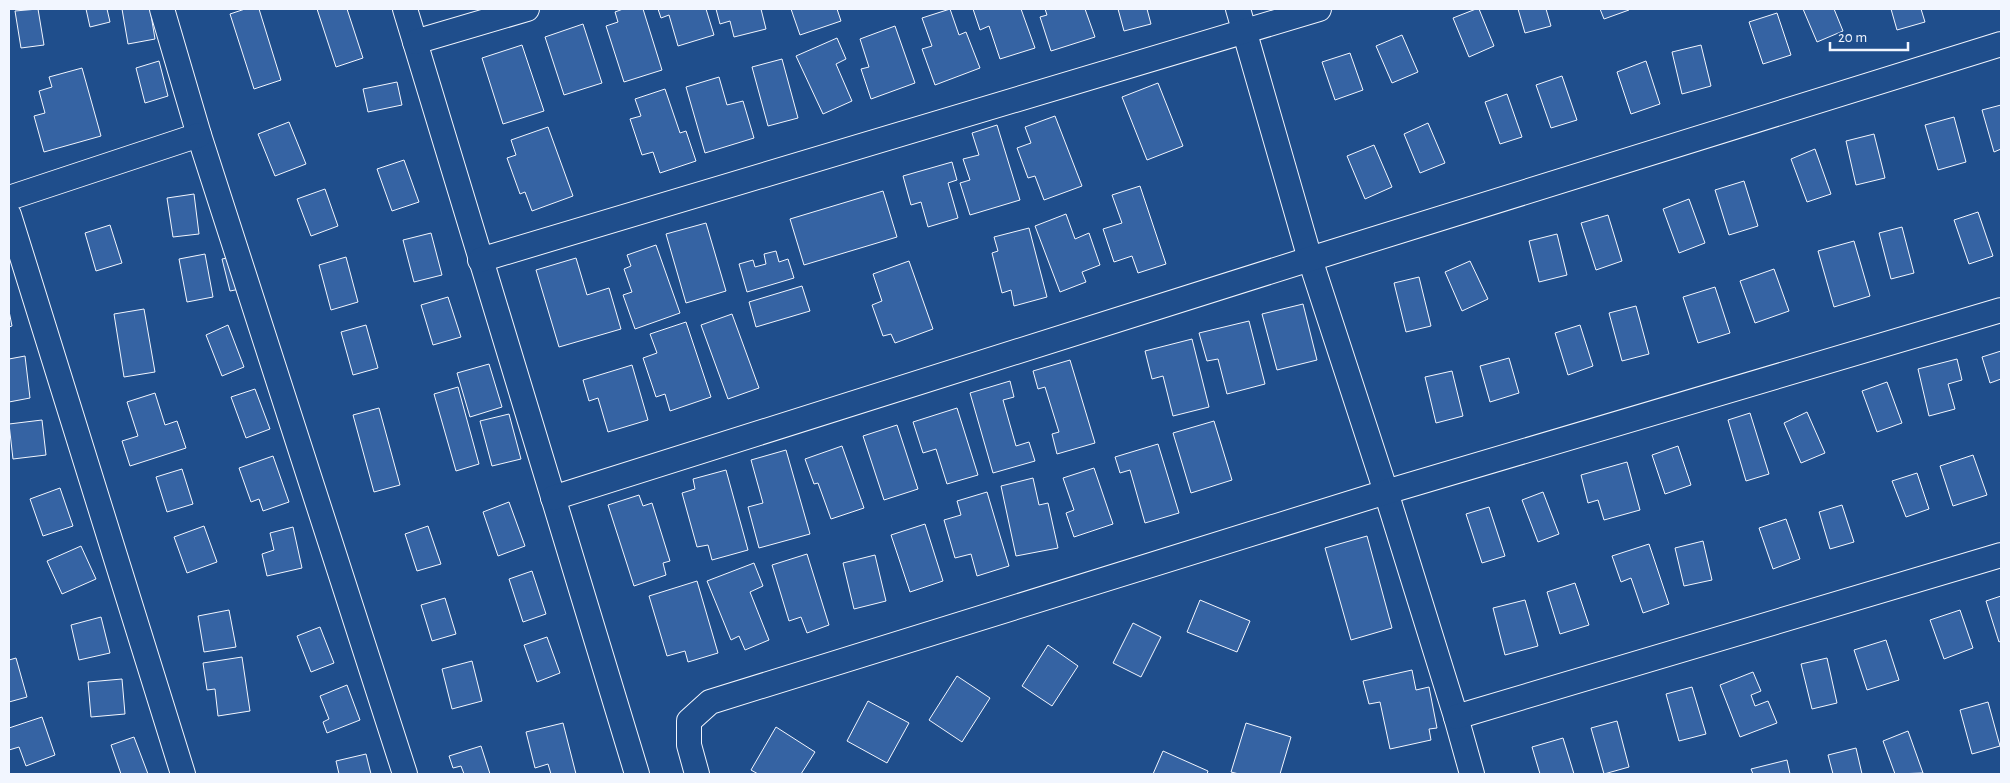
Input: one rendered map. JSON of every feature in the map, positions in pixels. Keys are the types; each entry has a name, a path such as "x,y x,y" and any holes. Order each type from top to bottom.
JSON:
{"street":[{"path":"162,9 199,135 405,774"},
{"path":"406,9 480,260 637,774"},
{"path":"415,42 527,9"},
{"path":"1238,9 1310,259 1386,492 1456,717 1469,773"},
{"path":"480,260 1319,9"},
{"path":"553,498 1310,259 2001,44"},
{"path":"9,198 199,135"},
{"path":"9,215 183,774"},
{"path":"697,774 689,745 689,721 710,702 1386,492 2001,310"},
{"path":"1456,717 2001,556"}],"building":[{"path":"38,9 44,45 21,48 15,11"},
{"path":"86,9 107,9 110,22 90,27"},
{"path":"122,9 150,9 155,39 128,44"},
{"path":"245,9 259,9 281,80 254,89 230,14"},
{"path":"317,9 347,9 363,58 336,67"},
{"path":"623,9 643,9 662,70 624,82 606,26 618,22 615,12"},
{"path":"658,9 706,9 714,35 678,46 669,15 661,18"},
{"path":"716,9 761,9 766,29 734,37 730,21 720,24"},
{"path":"791,9 837,9 841,21 800,35"},
{"path":"950,9 959,35 966,32 980,68 935,85 922,49 932,46 922,18"},
{"path":"973,9 1021,9 1035,48 1000,59 989,26 980,30"},
{"path":"1045,9 1085,9 1095,37 1051,51 1040,17 1047,15"},
{"path":"1118,9 1147,9 1151,24 1124,31"},
{"path":"1479,9 1494,46 1469,57 1453,18"},
{"path":"1518,9 1546,9 1551,26 1525,33"},
{"path":"1600,9 1629,9 1629,10 1604,19"},
{"path":"1803,9 1834,9 1843,31 1817,42"},
{"path":"1891,9 1921,9 1925,22 1897,30"},
{"path":"1777,13 1791,55 1763,64 1749,22"},
{"path":"583,24 602,83 564,95 545,37"},
{"path":"895,26 915,83 871,99 861,69 869,67 860,39"},
{"path":"1402,35 1418,72 1392,83 1376,46"},
{"path":"837,38 846,59 836,64 852,101 823,114 796,56"},
{"path":"522,45 544,111 503,124 482,58"},
{"path":"1701,45 1711,86 1682,94 1672,52"},
{"path":"1350,53 1363,90 1335,100 1322,62"},
{"path":"782,59 798,118 768,126 752,67"},
{"path":"159,61 168,96 145,103 136,68"},
{"path":"1646,61 1660,104 1631,114 1617,72"},
{"path":"82,68 101,136 44,152 34,116 45,113 39,91 52,87 49,77"},
{"path":"1562,76 1577,120 1551,128 1536,85"},
{"path":"719,77 727,105 743,101 754,138 705,153 686,87"},
{"path":"397,82 402,105 368,112 363,89"},
{"path":"1158,83 1183,146 1147,160 1122,97"},
{"path":"665,89 680,133 686,131 696,161 660,173 653,152 642,155 630,119 641,116 635,99"},
{"path":"1507,94 1522,137 1500,144 1485,102"},
{"path":"2001,105 2001,149 1994,152 1982,110"},
{"path":"1055,116 1082,186 1044,200 1035,176 1028,178 1017,148 1031,143 1025,127"},
{"path":"1954,117 1966,162 1938,170 1925,125"},
{"path":"289,122 306,164 275,176 258,134"},
{"path":"1428,123 1445,163 1420,173 1404,134"},
{"path":"997,125 1020,200 970,215 960,183 970,180 963,159 979,155 972,133"},
{"path":"548,127 573,196 532,211 525,192 520,194 507,158 516,155 511,140"},
{"path":"1874,134 1885,178 1856,185 1846,141"},
{"path":"1374,145 1392,187 1365,199 1347,156"},
{"path":"1815,149 1831,194 1807,202 1791,159"},
{"path":"404,160 419,202 392,211 377,169"},
{"path":"952,162 957,180 948,183 958,218 928,227 921,202 911,205 903,176"},
{"path":"1744,181 1758,226 1729,235 1715,190"},
{"path":"1140,186 1166,264 1138,273 1132,256 1114,262 1103,229 1122,223 1112,195"},
{"path":"325,189 338,226 311,236 297,199"},
{"path":"883,191 897,237 804,265 790,219"},
{"path":"194,194 199,234 173,237 167,198"},
{"path":"1689,199 1705,243 1679,253 1663,209"},
{"path":"1978,212 1993,256 1969,264 1954,220"},
{"path":"1066,214 1075,239 1089,233 1100,265 1082,272 1086,282 1060,292 1035,226"},
{"path":"1608,215 1622,261 1596,270 1581,223"},
{"path":"706,223 726,291 686,303 666,234"},
{"path":"110,225 122,263 96,271 85,233"},
{"path":"1902,227 1914,273 1891,279 1879,233"},
{"path":"1029,228 1047,297 1014,306 1011,290 1002,293 992,253 998,251 994,237"},
{"path":"431,233 442,275 414,282 403,240"},
{"path":"1557,234 1567,275 1539,282 1529,241"},
{"path":"1854,241 1870,296 1834,307 1818,251"},
{"path":"656,245 680,313 635,329 623,295 632,292 624,269 631,266 627,255"},
{"path":"776,251 779,262 788,259 794,278 747,292 739,264 753,260 755,267 766,264 764,254"},
{"path":"205,254 213,297 187,302 179,259"},
{"path":"237,256 245,288 230,291 222,259"},
{"path":"346,257 358,302 331,310 319,265"},
{"path":"576,258 587,295 609,288 621,329 559,347 536,270"},
{"path":"909,261 933,329 895,343 891,334 883,336 872,305 882,301 873,274"},
{"path":"1470,261 1488,299 1462,311 1445,272"},
{"path":"1774,269 1789,311 1755,323 1740,281"},
{"path":"1419,277 1431,326 1406,332 1394,283"},
{"path":"802,286 810,311 756,327 749,302"},
{"path":"1715,287 1730,333 1698,343 1683,297"},
{"path":"448,297 461,337 433,345 421,305"},
{"path":"1303,304 1317,360 1277,370 1262,314"},
{"path":"1636,306 1649,354 1622,361 1609,313"},
{"path":"144,309 155,372 124,377 114,314"},
{"path":"9,311 12,326 9,327"},
{"path":"732,314 759,388 728,399 701,325"},
{"path":"1249,321 1265,384 1227,394 1218,359 1207,361 1199,333"},
{"path":"686,322 711,397 670,411 665,394 656,397 643,358 657,353 650,334"},
{"path":"228,325 244,367 222,376 206,335"},
{"path":"366,325 378,368 353,375 341,332"},
{"path":"1580,325 1593,366 1568,375 1555,333"},
{"path":"1192,339 1209,407 1173,416 1163,376 1152,379 1145,351"},
{"path":"2001,351 2001,379 1990,383 1982,357"},
{"path":"25,356 30,398 9,402 9,359"},
{"path":"1509,358 1519,393 1490,402 1480,366"},
{"path":"1957,359 1962,380 1948,384 1955,409 1929,416 1918,369"},
{"path":"1070,360 1095,443 1057,454 1052,434 1059,432 1045,387 1038,389 1033,371"},
{"path":"489,364 502,407 470,417 457,373"},
{"path":"632,365 648,420 608,432 598,398 589,401 583,380"},
{"path":"1452,371 1463,416 1436,423 1425,377"},
{"path":"1010,381 1014,397 1003,400 1016,446 1029,442 1035,461 993,473 970,393"},
{"path":"1887,382 1902,423 1877,432 1862,391"},
{"path":"458,387 479,464 456,471 434,394"},
{"path":"255,389 270,429 246,438 231,397"},
{"path":"155,393 165,425 177,421 186,448 130,466 122,441 138,436 127,402"},
{"path":"379,408 400,485 374,492 353,415"},
{"path":"957,408 978,475 947,484 936,449 923,453 913,422"},
{"path":"1807,412 1825,453 1801,463 1784,423"},
{"path":"1750,413 1769,474 1746,481 1728,420"},
{"path":"509,414 521,459 492,466 480,421"},
{"path":"42,420 46,455 13,459 9,424"},
{"path":"1214,421 1232,480 1191,493 1173,433"},
{"path":"897,425 918,489 884,500 863,436"},
{"path":"1158,444 1179,513 1145,523 1130,470 1120,473 1115,457"},
{"path":"842,446 864,508 831,519 818,483 814,484 805,459"},
{"path":"1678,446 1691,485 1665,494 1652,455"},
{"path":"786,450 810,534 759,548 748,507 763,503 751,460"},
{"path":"1973,455 1987,495 1953,506 1940,466"},
{"path":"273,456 289,502 263,511 259,499 251,502 239,468"},
{"path":"1627,462 1640,510 1604,520 1598,500 1588,503 1581,475"},
{"path":"1094,468 1113,524 1074,537 1066,513 1074,510 1063,478"},
{"path":"182,469 193,504 167,512 156,477"},
{"path":"726,470 748,550 712,560 708,545 697,547 682,493 695,489 693,479"},
{"path":"1917,473 1929,509 1906,517 1892,481"},
{"path":"1033,478 1039,505 1048,503 1058,548 1016,556 1001,486"},
{"path":"60,488 73,526 43,536 30,499"},
{"path":"987,492 1009,566 977,576 971,554 955,558 944,520 961,515 957,501"},
{"path":"1543,492 1559,534 1538,542 1522,500"},
{"path":"639,495 643,506 652,503 670,561 663,563 666,575 634,586 608,505"},
{"path":"509,502 525,546 498,556 483,512"},
{"path":"1842,505 1854,542 1830,549 1819,512"},
{"path":"1489,507 1505,556 1482,563 1466,514"},
{"path":"1786,519 1800,559 1773,569 1759,528"},
{"path":"925,524 943,581 910,592 891,535"},
{"path":"204,526 217,562 187,573 174,537"},
{"path":"428,526 441,564 417,571 405,534"},
{"path":"293,527 302,568 267,576 262,554 274,550 270,533"},
{"path":"1367,536 1392,628 1351,640 1325,548"},
{"path":"1703,541 1712,580 1684,586 1675,548"},
{"path":"1649,544 1669,604 1643,613 1631,578 1621,582 1612,556"},
{"path":"81,546 96,579 62,594 47,561"},
{"path":"807,554 829,625 807,633 801,617 789,621 772,565"},
{"path":"875,555 886,601 854,609 843,563"},
{"path":"754,563 763,586 750,592 769,640 745,650 739,636 731,640 707,581"},
{"path":"532,571 546,614 523,622 509,579"},
{"path":"697,581 718,653 688,662 685,651 667,656 649,596"},
{"path":"1575,583 1589,625 1560,634 1547,592"},
{"path":"2001,596 2001,641 1999,642 1986,601"},
{"path":"445,598 456,634 432,641 421,605"},
{"path":"1200,600 1250,621 1237,652 1187,632"},
{"path":"1525,600 1538,646 1505,655 1493,608"},
{"path":"229,610 236,647 204,652 198,616"},
{"path":"1960,610 1973,648 1944,659 1930,620"},
{"path":"101,617 110,653 79,660 71,625"},
{"path":"1133,623 1161,637 1141,677 1113,663"},
{"path":"320,627 334,663 311,672 297,636"},
{"path":"547,637 560,673 537,682 524,645"},
{"path":"1886,640 1899,680 1867,690 1854,650"},
{"path":"1048,645 1078,666 1052,706 1022,686"},
{"path":"242,657 250,711 218,716 215,689 207,690 203,663"},
{"path":"16,658 27,697 9,702 9,660"},
{"path":"1827,658 1837,703 1812,709 1801,664"},
{"path":"472,661 482,701 452,709 442,669"},
{"path":"1412,670 1416,690 1429,687 1437,728 1429,729 1431,740 1390,749 1380,702 1369,704 1363,681"},
{"path":"1753,672 1761,691 1751,695 1755,706 1768,701 1777,723 1740,737 1720,685"},
{"path":"957,676 990,698 962,742 929,720"},
{"path":"122,679 125,714 91,717 88,682"},
{"path":"347,685 360,720 327,733 323,722 329,719 320,696"},
{"path":"1692,687 1706,734 1679,741 1666,694"},
{"path":"868,701 909,723 887,763 847,741"},
{"path":"1988,702 2000,746 1972,754 1960,710"},
{"path":"42,717 55,755 26,766 19,747 9,750 9,728"},
{"path":"1617,721 1629,767 1604,774 1591,728"},
{"path":"563,723 576,774 551,774 548,764 535,768 526,732"},
{"path":"1246,723 1291,737 1280,774 1239,774 1231,772"},
{"path":"776,727 815,752 801,774 758,774 751,770"},
{"path":"1908,731 1923,773 1895,774 1883,741"},
{"path":"134,737 148,774 121,774 111,745"},
{"path":"1563,738 1574,774 1540,774 1532,747"},
{"path":"481,746 490,774 464,774 461,766 453,768 449,756"},
{"path":"1856,748 1862,774 1833,774 1828,755"},
{"path":"1163,751 1208,771 1207,774 1153,774"},
{"path":"366,754 371,774 339,774 336,761"},
{"path":"1787,760 1790,774 1753,774 1751,769"}]}
